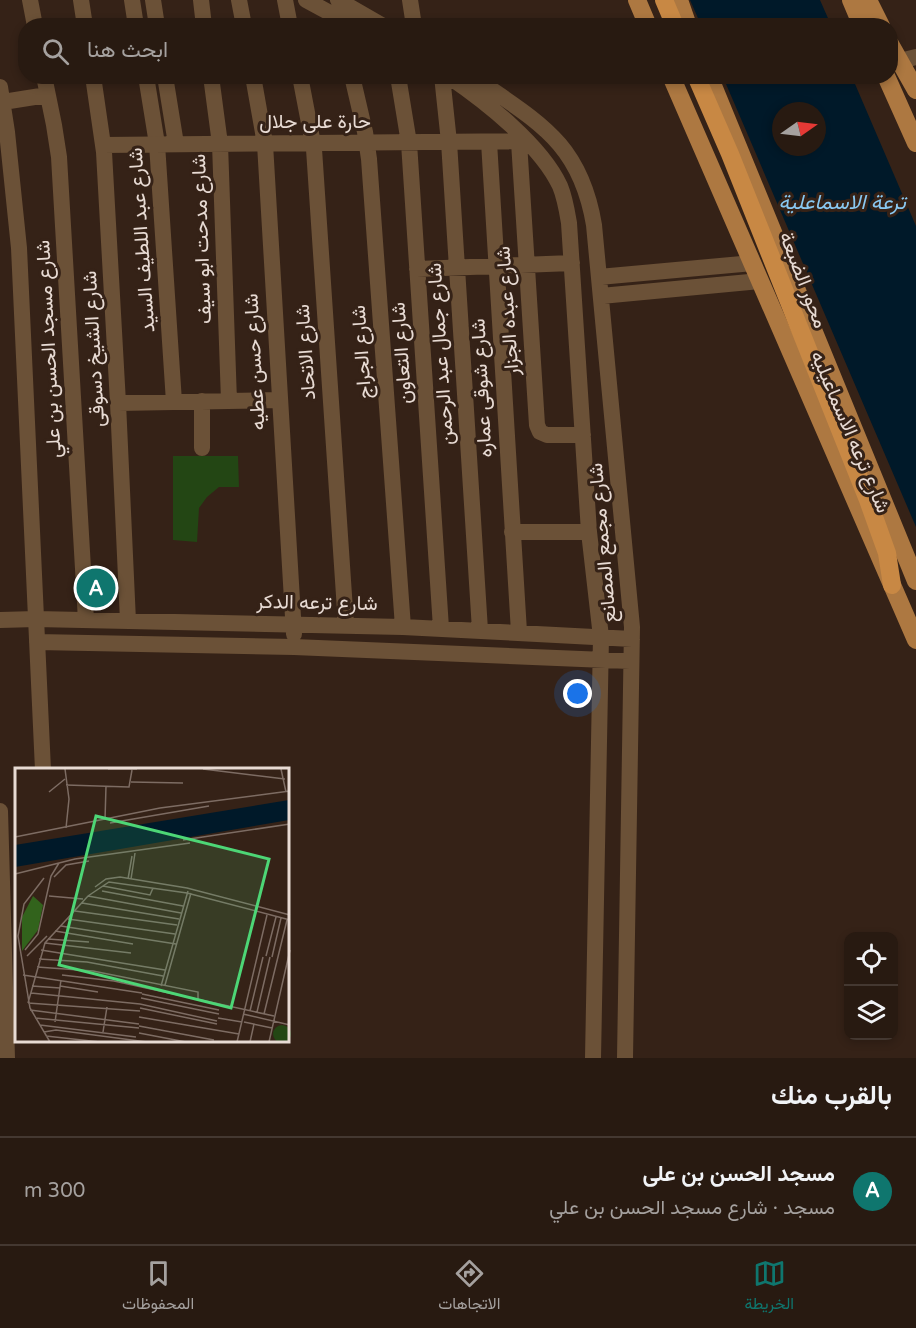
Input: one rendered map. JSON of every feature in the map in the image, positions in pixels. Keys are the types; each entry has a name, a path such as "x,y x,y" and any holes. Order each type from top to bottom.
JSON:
{"highway":[{"name":"محور الضبعة","path":"699,84 730,154 868,500 884,543 892,585"}],"main road":[{"path":"637,0 645,18"},
{"path":"851,0 859,18"},
{"path":"868,0 877,18"},
{"path":"908,59 916,90"},
{"name":"شارع ترعه الاسماعيليه","path":"675,84 916,640"},
{"name":"شارع ترعه الاسماعيليه","path":"712,84 916,581"},
{"path":"890,84 916,142"}],"street":[{"path":"30,0 33,18"},
{"path":"81,0 84,18"},
{"path":"132,0 135,18"},
{"path":"153,0 156,18"},
{"path":"201,0 203,18"},
{"path":"239,0 242,18"},
{"path":"285,0 288,18"},
{"path":"306,0 334,18"},
{"path":"338,0 369,18"},
{"path":"410,0 413,18"},
{"name":"شارع مسجد الحسن بن علي","path":"45,84 59,157 86,620"},
{"name":"شارع الشيخ دسوقى","path":"94,84 103,145 128,621"},
{"name":"شارع عبد اللطيف السيد","path":"147,84 157,144 174,402"},
{"path":"166,84 176,144"},
{"name":"شارع مدحت ابو سيف","path":"212,84 220,144 229,401"},
{"name":"شارع حسن عطيه","path":"254,84 264,144 294,647"},
{"name":"شارع الاتحاد","path":"302,84 313,143 346,625"},
{"name":"شارع الجراج","path":"354,84 368,143 403,627"},
{"name":"شارع التعاون","path":"399,84 409,143 441,628"},
{"name":"شارع جمال عبد الرحمن","path":"443,84 449,142 480,630"},
{"name":"شارع مجمع المصانع","path":"459,84 487,105 522,142 543,159 561,188 569,223 589,532 602,637 593,1058"},
{"name":"شارع مجمع المصانع","path":"483,84 545,128 566,151 582,177 590,201 632,639 625,1058"},
{"path":"43,768 19,248 11,161 1,94 47,95"},
{"name":"شارع شوقى عماره","path":"489,142 519,632"},
{"name":"حارة على جلال","path":"103,145 522,142"},
{"name":"شارع عبده الجزار","path":"522,142 526,265 538,429 547,435 583,435"},
{"path":"561,188 582,177"},
{"path":"417,269 572,263"},
{"path":"599,277 753,263"},
{"path":"601,297 760,281"},
{"path":"118,403 278,400"},
{"path":"202,401 202,448"},
{"path":"512,532 589,532"},
{"name":"شارع ترعه الدكر","path":"0,620 346,625 632,639"},
{"path":"37,642 294,647 630,662"},
{"path":"0,811 9,856 3,989 7,1058"}],"green space":[{"path":"173,456 238,456 239,487 219,487 207,497 199,508 197,542 173,540"}],"water":[{"path":"690,0 820,0 828,18 698,18"},
{"name":"ترعة الاسماعلية","path":"726,84 855,84 916,226 916,527"}],"building":[{"path":"94,579 105,579 105,597 95,597"}],"place":[{"name":"مسجد الحسن بن على","path":"96,588"}]}
